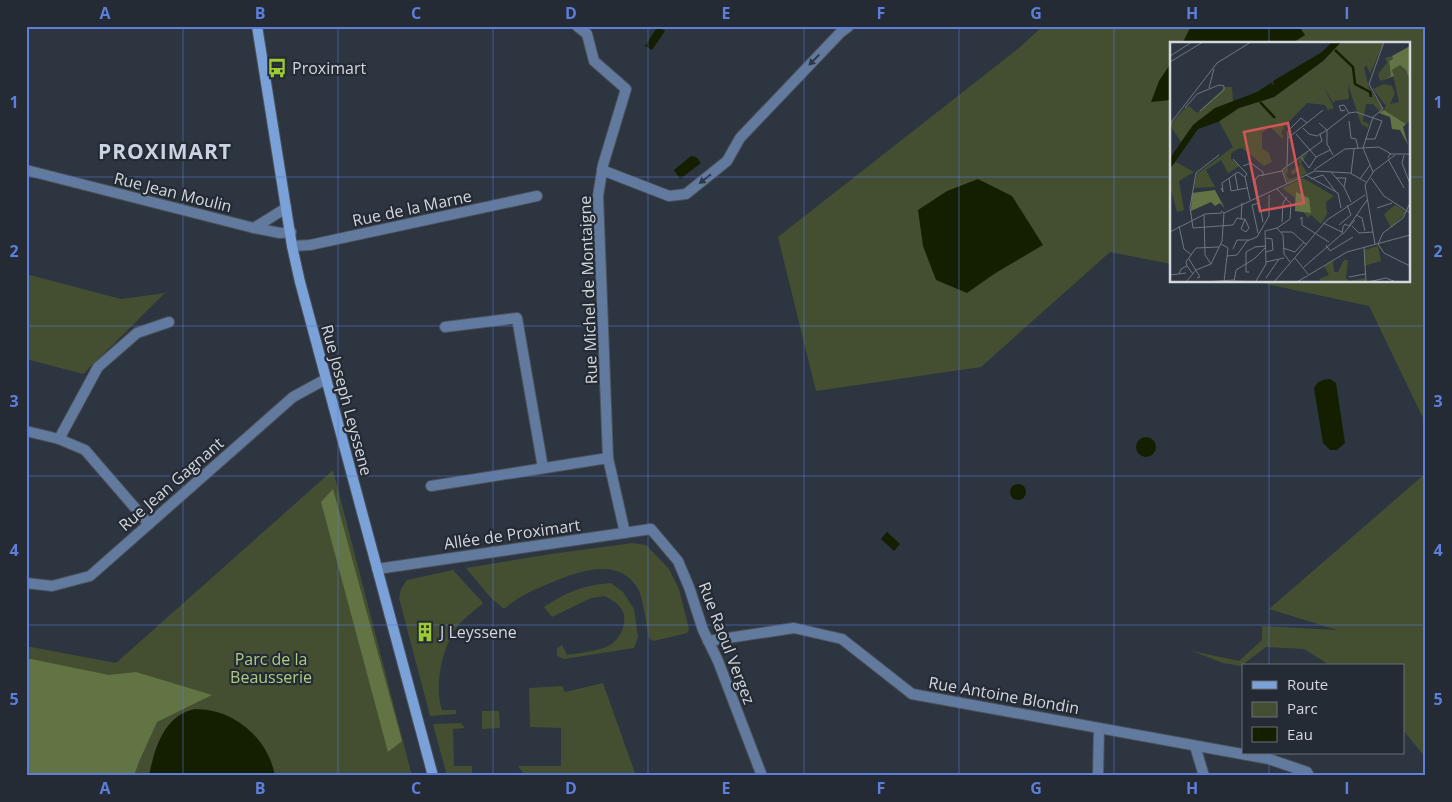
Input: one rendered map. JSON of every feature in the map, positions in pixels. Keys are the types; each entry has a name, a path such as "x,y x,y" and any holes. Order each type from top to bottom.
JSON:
{"street":[{"name":"Rue Joseph Leyssene","path":"257,26 292,246 433,776"},
{"name":"Rue Michel de Montaigne","path":"577,26 587,34 594,61 626,90 602,170 598,196 608,458 625,533"},
{"path":"602,170 669,196 686,194 727,161 740,138 840,33 849,26"},
{"name":"Rue Jean Moulin","path":"26,170 254,228 280,233 291,232"},
{"name":"Rue de la Marne","path":"292,246 319,243 536,196"},
{"path":"254,228 286,208"},
{"path":"445,328 517,318 544,468"},
{"path":"59,439 98,367 137,333 168,322"},
{"name":"Rue Jean Gagnant","path":"26,583 52,586 90,576 293,397 326,379"},
{"path":"26,431 59,439 84,450 149,524"},
{"path":"430,486 608,458"},
{"name":"Allée de Proximart","path":"377,569 651,529"},
{"name":"Rue Raoul Vergez","path":"651,529 678,561 690,587 703,630 718,661 762,776"},
{"name":"Rue Antoine Blondin","path":"708,641 794,628 842,640 912,694 1269,759 1307,772 1309,776"},
{"path":"1098,776 1099,728"},
{"path":"1195,746 1204,776"}],"green space":[{"path":"1043,26 1426,26 1426,424 1369,306 1257,282 1410,282 1410,42 1170,42 1170,264 1110,252 981,367 816,391 778,237 1019,48"},
{"path":"26,274 121,299 165,293 83,374 26,359"},
{"name":"Parc de la Beausserie","path":"333,470 412,776 26,776 26,646 116,663"},
{"path":"1426,473 1426,758 1404,731 1404,664 1328,664 1304,649 1266,647 1241,666 1223,663 1192,651 1239,661 1262,640 1262,626 1337,630 1269,609"},
{"path":"633,543 646,545 669,569 679,589 689,629 687,633 654,641 649,639 639,591 629,577 619,572 608,569 584,571 526,594 504,609 490,597 466,568 551,554"},
{"path":"453,570 483,603 457,627 447,645 441,667 439,689 442,710 456,710 456,714 430,716 399,598 401,589 407,580"},
{"path":"611,583 623,592 634,609 638,637 634,648 564,659 557,656 557,648 562,645 567,655 609,646 620,635 624,625 624,614 617,604 605,596 591,598 552,617 544,607 576,590 592,585"},
{"path":"603,683 636,776 525,776 518,766 561,766 561,728 530,727 529,688 562,686 565,692"},
{"path":"482,711 499,711 500,728 482,729"},
{"path":"461,723 465,728 453,729 454,766 472,766 472,776 447,776 433,724"}],"shaded area":[{"path":"333,489 402,741 388,752 321,502"},
{"path":"26,658 109,675 136,672 212,695 157,722 134,776 26,776"}],"water":[{"path":"658,26 665,31 652,50 645,46"},
{"path":"1191,26 1299,26 1305,35 1294,42 1183,42"},
{"path":"1170,64 1170,100 1151,102 1159,81"},
{"path":"691,156 696,157 701,163 680,179 674,170"},
{"path":"978,179 1012,196 1043,245 994,274 967,293 936,280 923,246 918,210 947,191"},
{"path":"1330,379 1336,383 1345,443 1337,450 1330,450 1323,443 1314,388 1320,381"},
{"path":"1142,437 1150,437 1156,443 1156,451 1150,457 1142,457 1136,451 1136,443"},
{"path":"1018,484 1024,486 1026,492 1024,498 1018,500 1012,498 1010,492 1012,486"},
{"path":"887,532 900,544 894,551 881,539"},
{"path":"195,709 223,714 247,728 265,749 275,776 149,776 154,755 168,726 184,712"}],"place":[{"name":"Proximart","path":"277,68"},
{"name":"J Leyssene","path":"425,632"}],"district":[{"name":"PROXIMART","path":"165,151"}]}
